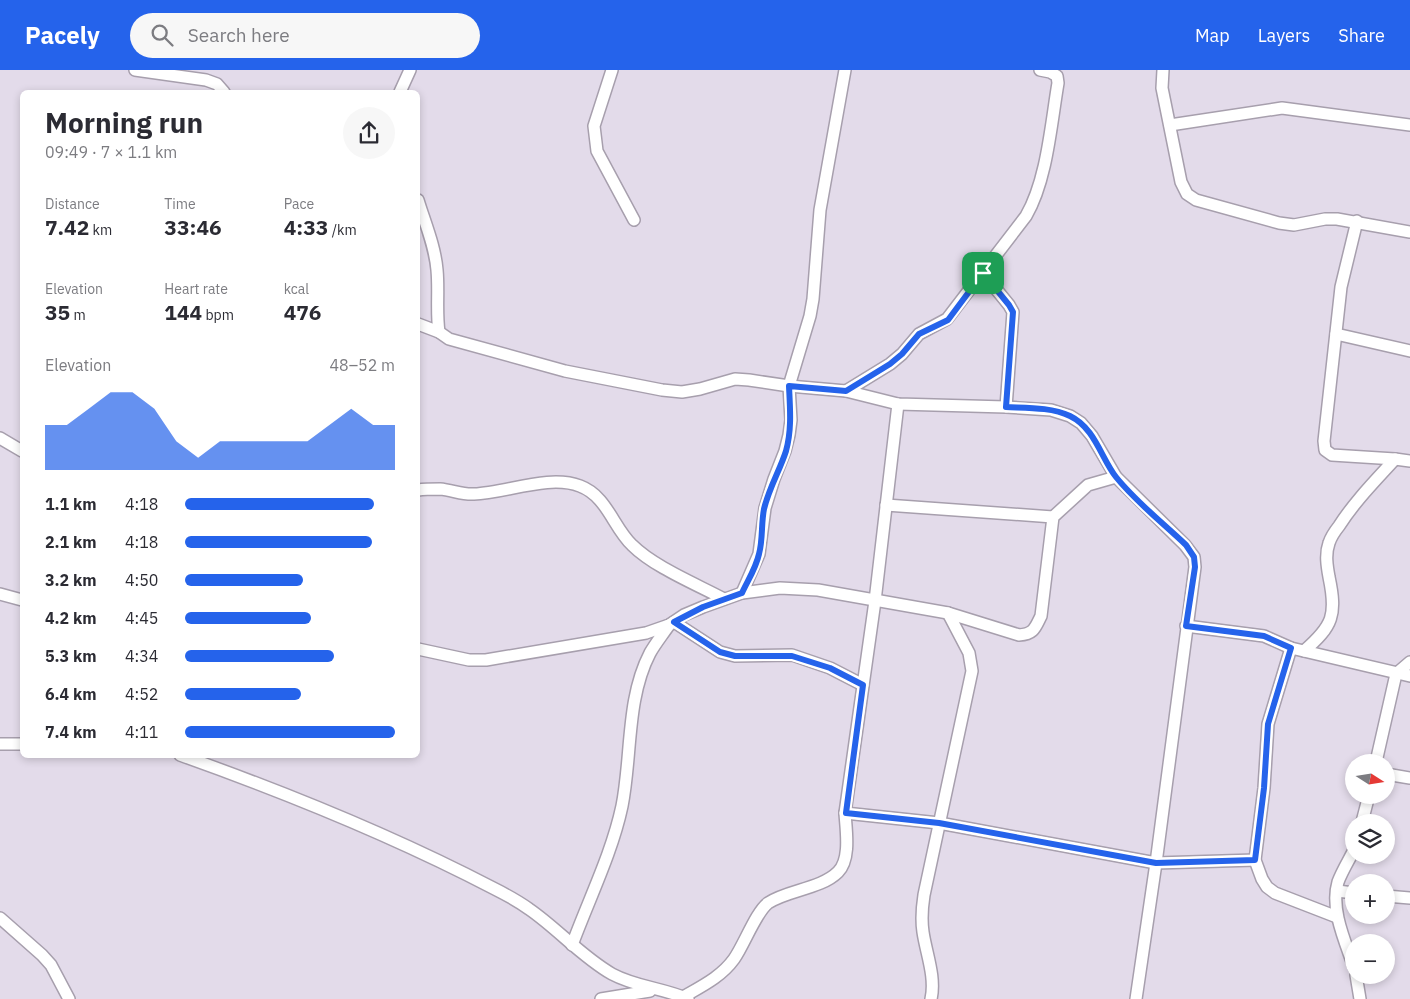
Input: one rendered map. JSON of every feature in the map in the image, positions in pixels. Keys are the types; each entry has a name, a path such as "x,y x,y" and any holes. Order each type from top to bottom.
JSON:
{"street":[{"path":"135,70 206,80 217,84 222,90"},
{"path":"401,90 410,70"},
{"path":"612,70 594,126 597,151 634,220"},
{"path":"742,593 760,554 765,508 785,452 791,420 789,386 812,308 820,210 845,70"},
{"path":"846,391 890,364 902,354 919,334 948,320 1026,216 1035,201 1040,183 1058,83 1057,76 1040,70"},
{"path":"1163,70 1162,88 1181,182 1187,194 1196,200 1279,223 1294,225 1325,219 1337,219 1357,221 1397,231 1410,232"},
{"path":"1170,125 1282,108 1410,125"},
{"path":"420,206 433,247 437,268 437,320 439,332"},
{"path":"1357,221 1341,286 1324,441 1325,450 1332,455 1395,459 1410,462"},
{"path":"983,273 1013,312 1006,407"},
{"path":"420,325 439,332 449,339 565,370 662,390 682,392 735,379 761,381 789,386 846,391 898,404 1051,410 1070,416 1081,423 1092,436 1116,477 1186,545 1194,557 1195,567 1136,999"},
{"path":"1336,334 1410,351"},
{"path":"188,758 249,780 394,840 494,888 530,909 572,945 611,974 632,984 685,998 726,970 766,904 824,880 838,872 843,863 846,848 846,813 875,601 898,404"},
{"path":"0,438 20,450"},
{"path":"1304,651 1321,636 1329,623 1333,596 1326,565 1329,542 1353,504 1395,459"},
{"path":"420,648 469,660 486,660 646,633 724,599 742,593 780,588 818,590 948,613 1019,636 1028,634 1036,628 1042,616 1053,516 1088,485 1116,477"},
{"path":"420,490 440,489 473,495 536,483 579,485 590,491 601,501 631,544 652,560 724,599"},
{"path":"886,505 1053,516"},
{"path":"0,594 20,599"},
{"path":"931,999 932,980 922,930 922,912 972,671 969,654 948,613"},
{"path":"672,623 720,652 735,656 792,656 830,668 863,685"},
{"path":"572,945 616,831 626,780 635,699 642,674 650,653 672,623"},
{"path":"1186,626 1264,636 1291,648 1410,676"},
{"path":"1291,648 1268,724 1264,788 1255,860 1262,879 1267,887 1275,893 1337,917"},
{"path":"1378,754 1396,674 1410,662"},
{"path":"0,744 20,744"},
{"path":"1395,776 1410,778"},
{"path":"846,813 939,823 1156,863 1255,860"},
{"path":"1345,940 1337,917 1337,891 1338,882 1347,864"},
{"path":"1337,891 1345,892"},
{"path":"1395,897 1410,898"},
{"path":"0,918 51,965 69,999"},
{"path":"1358,984 1360,999"},
{"path":"601,999 657,990"}],"route":[{"path":"983,273 1013,312 1014,323 1006,407 1051,410 1070,416 1081,423 1092,436 1116,477 1186,545 1194,557 1195,567 1186,626 1264,636 1291,648 1268,724 1264,763 1264,788 1255,860 1156,863 939,823 846,813 863,685 830,668 792,656 768,654 735,656 720,652 674,622 703,607 742,593 760,554 761,530 765,508 785,452 789,435 791,420 789,386 846,391 890,364 902,354 919,334 948,320 983,273"}]}
